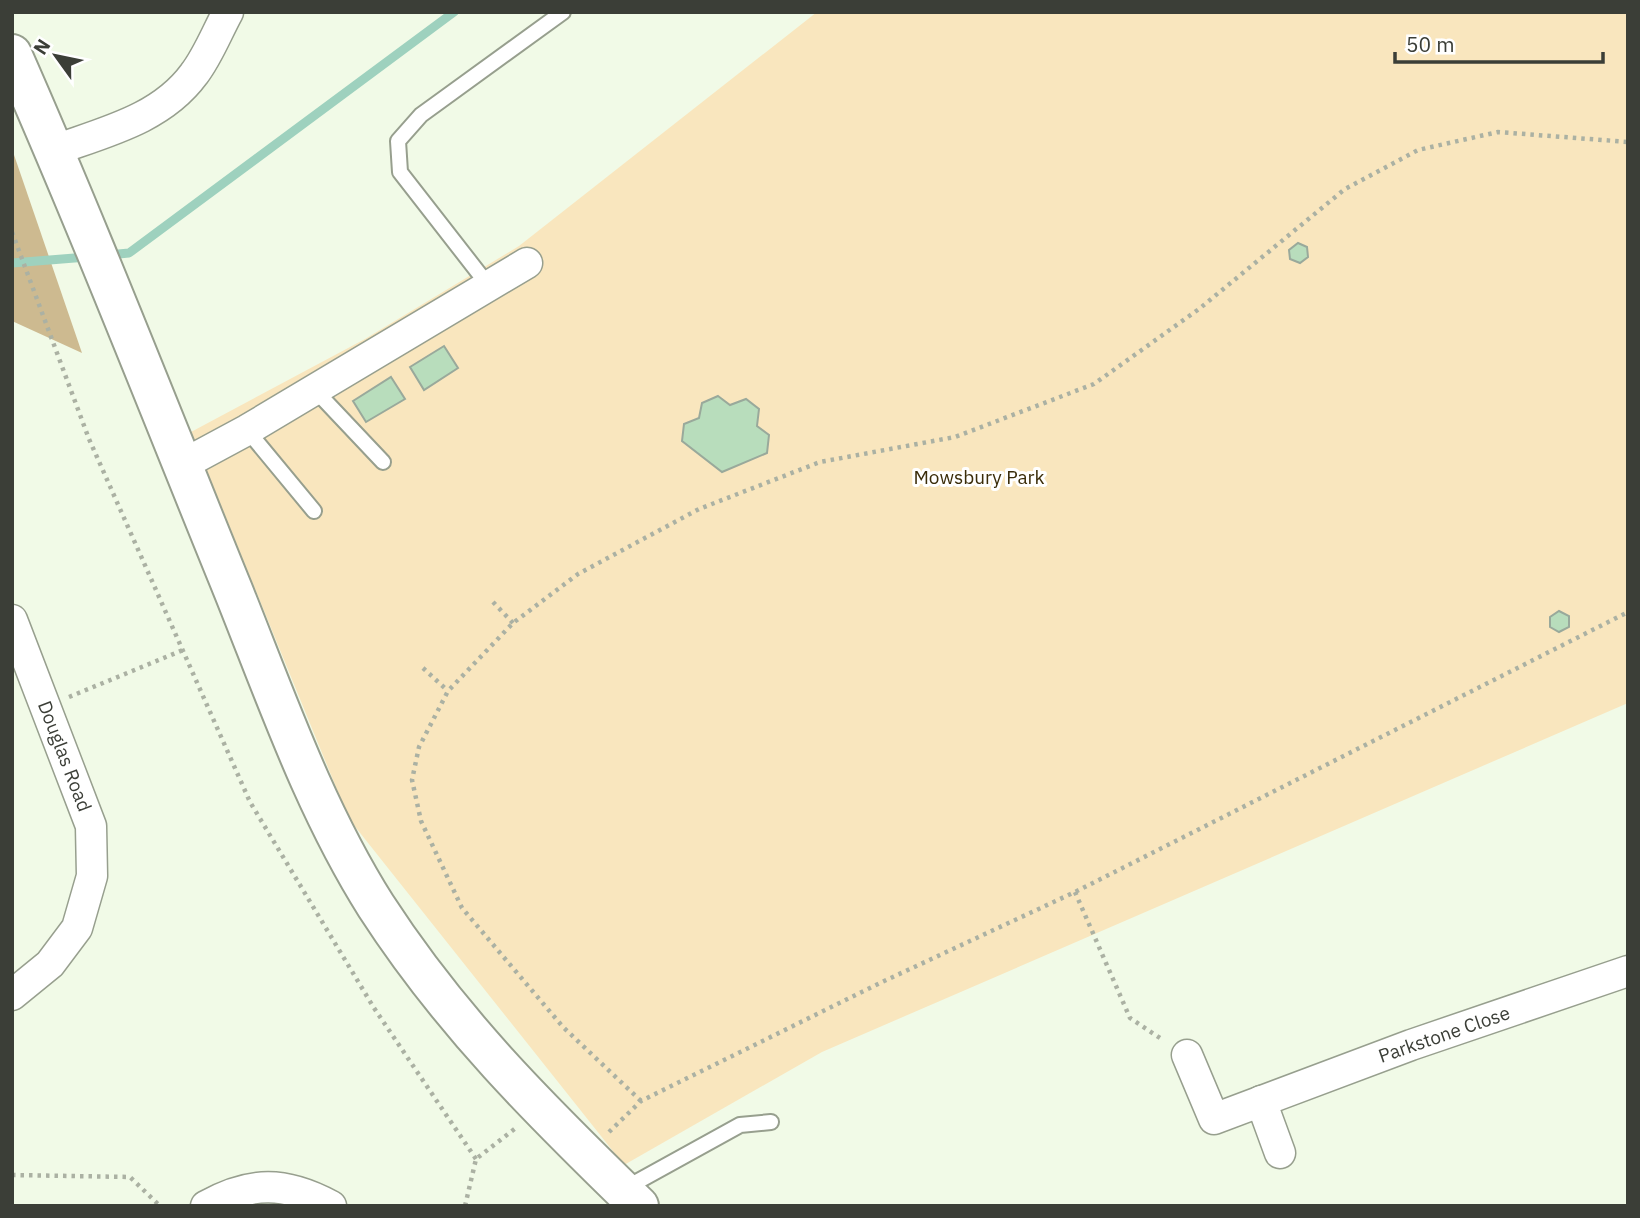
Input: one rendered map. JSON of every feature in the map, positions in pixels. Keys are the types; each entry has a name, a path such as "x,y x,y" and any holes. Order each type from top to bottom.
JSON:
{"main road":[{"path":"12,54 89,232 308,778 374,903 432,987 485,1052 540,1110 631,1198"}],"street":[{"path":"55,150 141,118 171,99 195,73 228,12"},
{"path":"181,465 247,430 527,263"},
{"name":"Douglas Road","path":"12,620 18,650 46,706 92,825 92,876 77,928 50,964 12,995"},
{"name":"Parkstone Close","path":"1187,1055 1214,1119 1411,1045 1628,971"},
{"path":"1261,1101 1280,1153"},
{"path":"206,1206 233,1191 269,1186 305,1192 331,1206"}],"lane":[{"path":"488,285 400,172 398,141 421,115 563,12"},
{"path":"314,389 383,462"},
{"path":"247,430 314,511"},
{"path":"631,1198 740,1125 771,1122"}],"path":[{"path":"641,1101 563,1027 462,908 421,821 412,780 419,747 448,691 513,623 578,574 699,509 820,462 955,437 1094,384 1199,309 1345,189 1418,150 1498,132 1628,142"},
{"path":"12,232 89,439 250,802 374,1008 476,1158"},
{"path":"493,602 513,623"},
{"path":"586,1155 641,1101 880,982 1075,892 1628,612"},
{"path":"46,706 183,650"},
{"path":"423,668 448,691"},
{"path":"1075,892 1130,1018 1187,1055"},
{"path":"465,1206 476,1158 540,1110"},
{"path":"12,1169 14,1175 130,1177 160,1206"}],"green space":[{"name":"Mowsbury Park","path":"817,12 1628,12 1628,703 822,1052 624,1165 349,819 191,432 365,339 519,246"}],"shaded area":[{"path":"12,149 82,353 12,321"}],"building":[{"path":"1298,243 1307,247 1308,257 1300,263 1290,259 1289,250"},
{"path":"444,346 458,368 424,390 410,367"},
{"path":"391,377 405,399 366,422 353,401"},
{"path":"718,396 730,405 746,399 759,409 757,426 769,435 767,453 722,472 682,441 684,424 699,418 702,403"},
{"path":"1559,611 1569,616 1569,627 1559,632 1550,627 1550,617"}],"waterway":[{"path":"108,255 129,253 454,12"},
{"path":"12,263 87,257"}]}
